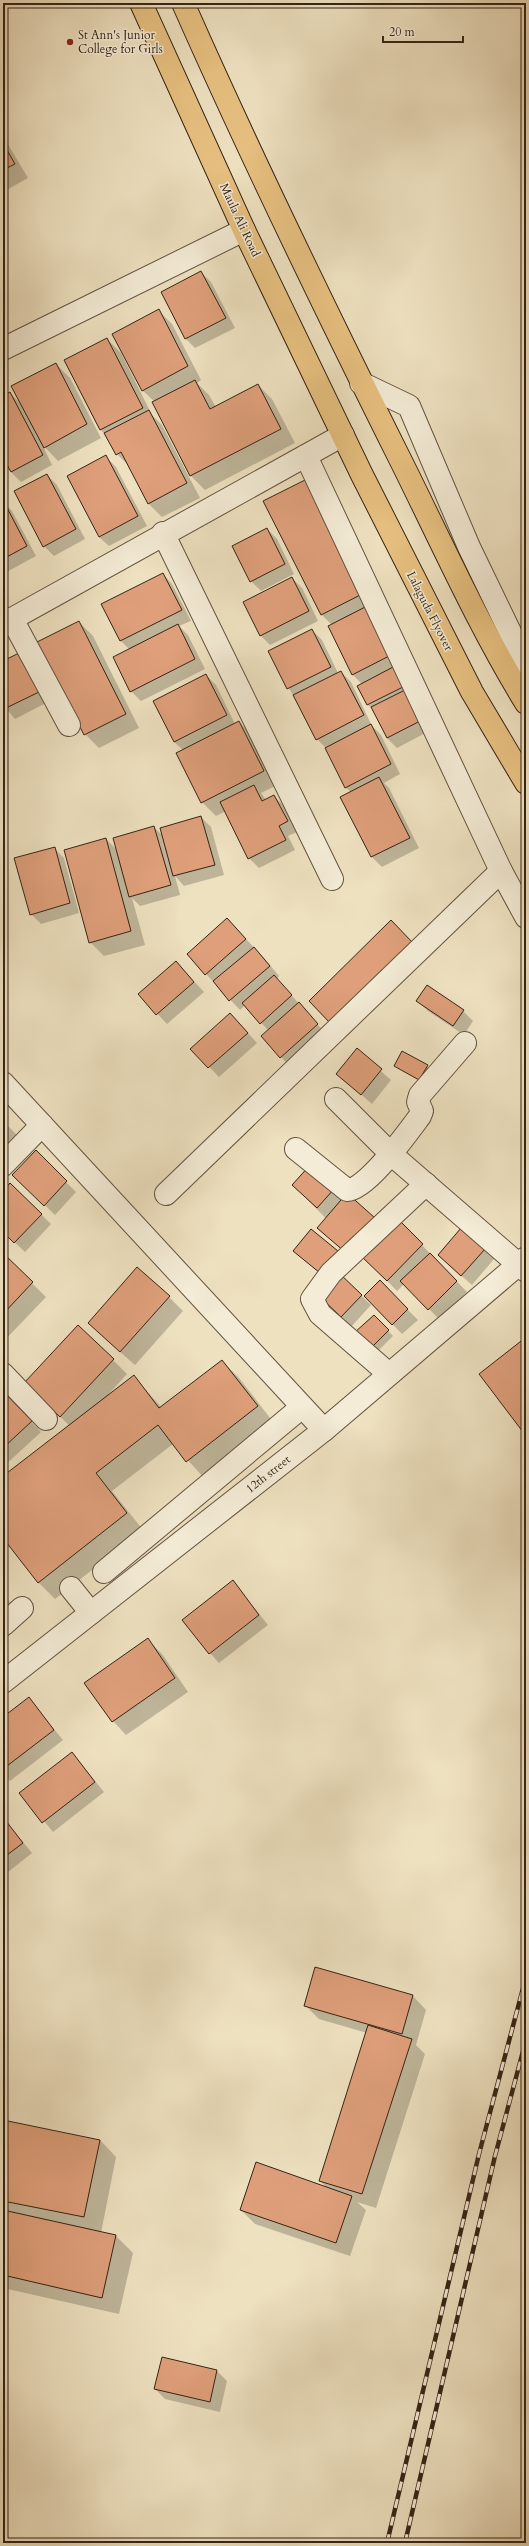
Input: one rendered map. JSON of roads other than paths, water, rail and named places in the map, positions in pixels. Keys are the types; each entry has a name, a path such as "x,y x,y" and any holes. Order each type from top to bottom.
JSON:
{"main road":[{"name":"Maula Ali Road","path":"141,3 244,230 343,435"},
{"path":"183,3 278,212 361,384 400,459 470,602 526,703"},
{"name":"Lalaguda Flyover","path":"343,435 469,685 526,783"}],"street":[{"path":"3,349 244,230"},
{"path":"361,384 409,406 469,547 526,665"},
{"path":"69,725 7,621 163,533 343,435"},
{"path":"306,456 501,872 526,917"},
{"path":"163,533 332,879"},
{"path":"166,1194 501,872"},
{"path":"296,1150 347,1190 358,1188 391,1154 420,1116 422,1111 418,1102 420,1095 465,1043"},
{"path":"3,1083 324,1430"},
{"path":"336,1099 391,1154 523,1264"},
{"path":"3,1165 42,1125"},
{"path":"389,1374 320,1314 312,1299 331,1274 426,1184"},
{"name":"12th street","path":"3,1682 324,1430 389,1374 523,1264"},
{"path":"3,1374 46,1419"},
{"path":"104,1572 122,1553 302,1407"},
{"path":"122,1553 138,1576"},
{"path":"71,1588 91,1613"},
{"path":"3,1625 22,1608"}],"railway":[{"path":"387,2543 479,2154 526,1977"},
{"path":"405,2543 495,2156 526,2040"}],"place":[{"name":"St Ann's Junior College for Girls","path":"70,42"}]}
